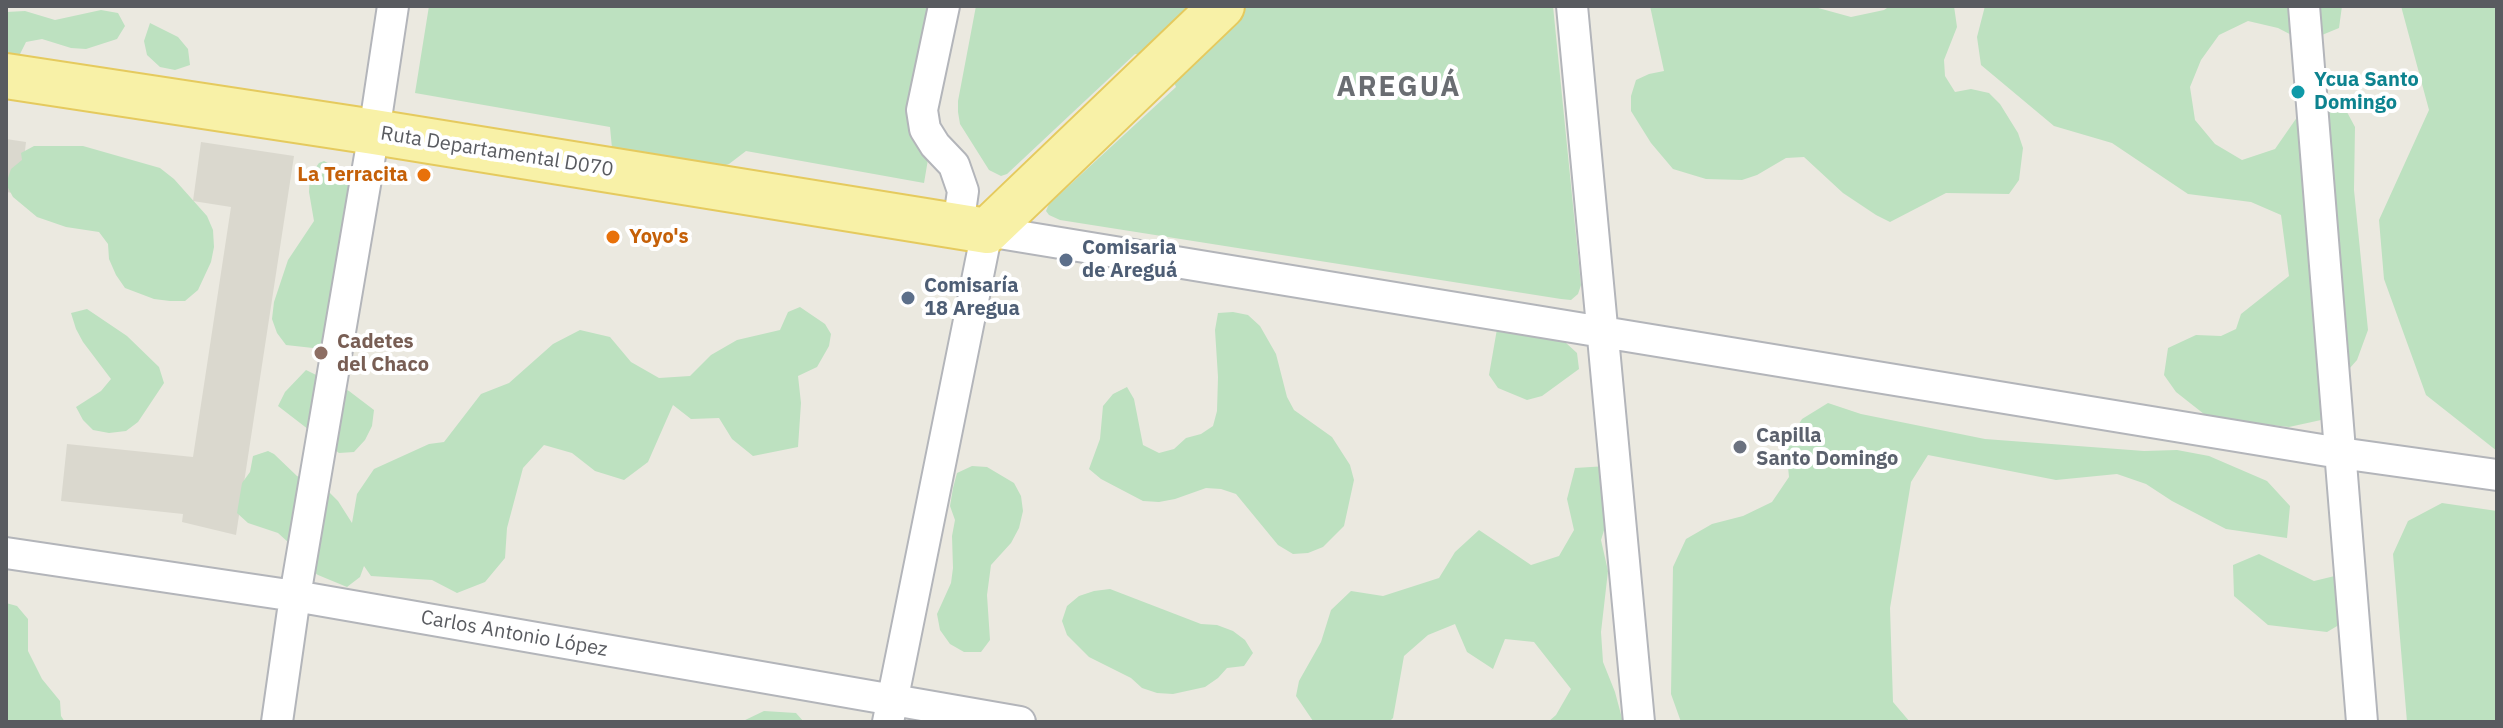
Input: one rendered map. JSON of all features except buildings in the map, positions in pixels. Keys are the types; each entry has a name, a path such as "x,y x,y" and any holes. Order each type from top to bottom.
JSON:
{"main road":[{"path":"973,229 1222,6"},
{"name":"Ruta Departamental D070","path":"6,76 973,229"}],"street":[{"path":"277,722 393,6"},
{"path":"890,711 973,229 954,165 925,129 922,110 944,6"},
{"path":"1572,6 1639,722"},
{"path":"2304,6 2362,722"},
{"path":"973,229 2340,453 2497,475"},
{"name":"Carlos Antonio López","path":"6,553 295,596 890,711 1020,722"}],"shaded area":[{"path":"6,139 26,142 20,194 6,192"},
{"path":"201,142 294,156 236,535 182,522 183,514 61,501 67,444 193,457 231,207 193,201"}],"green space":[{"path":"429,6 954,6 924,183 746,151 729,164 700,173 613,159 610,127 415,93"},
{"path":"976,6 1200,6 1163,57 1135,54 1007,174 1001,176 989,170 960,124 958,112"},
{"path":"1229,6 1553,6 1581,285 1578,294 1571,300 1561,299 1060,220 1049,215 1046,211 1049,204 1176,87 1173,80"},
{"path":"1650,6 1811,6 1851,17 1890,6 1954,6 1957,27 1944,60 1945,76 1955,92 1971,89 1989,93 2000,104 2018,133 2023,148 2019,180 2009,194 1946,193 1890,222 1843,193 1804,157 1786,158 1742,180 1706,179 1673,169 1651,143 1631,111 1636,80 1664,71"},
{"path":"1985,6 2342,6 2339,28 2305,42 2278,28 2248,21 2219,35 2201,60 2190,87 2195,120 2215,144 2242,160 2275,149 2309,100 2340,99 2355,127 2354,190 2368,330 2357,360 2334,386 2321,420 2289,427 2209,418 2176,392 2164,375 2168,348 2196,335 2221,336 2236,329 2241,314 2289,276 2281,215 2251,202 2188,194 2112,143 2054,126 1981,65 1977,37"},
{"path":"2401,6 2497,6 2497,451 2426,395 2384,279 2379,220 2429,110"},
{"path":"101,10 118,13 125,26 117,39 86,49 42,39 26,42 19,56 6,61 6,12 25,11 55,20"},
{"path":"150,23 178,37 188,49 190,65 175,70 160,67 147,55 144,41"},
{"path":"34,146 83,146 160,168 174,179 207,216 213,230 211,262 198,290 185,301 170,301 154,299 125,288 109,259 108,244 99,232 66,227 37,217 13,197 6,184 11,169 22,160 21,153"},
{"path":"324,161 353,176 331,350 286,345 272,319 274,302 288,260 314,221 309,192 310,175"},
{"path":"800,307 825,324 831,334 829,346 817,367 798,376 801,403 798,447 753,456 732,439 719,418 691,419 673,405 648,462 624,480 595,471 572,453 544,445 523,468 507,528 505,558 485,582 457,593 432,580 371,576 364,566 360,577 347,587 306,567 278,533 248,523 237,513 242,483 250,472 253,456 268,451 297,476 326,489 352,523 357,494 374,469 429,444 444,442 481,394 509,383 553,344 580,330 610,337 631,362 659,378 690,376 711,355 737,340 780,330 788,312"},
{"path":"87,309 127,336 159,367 164,383 138,422 126,431 109,433 93,430 76,407 101,391 111,379 76,329 71,313"},
{"path":"1218,313 1248,315 1260,326 1276,354 1287,397 1294,410 1332,437 1350,465 1354,480 1344,526 1323,547 1308,553 1293,554 1278,545 1236,494 1206,488 1175,499 1143,501 1101,479 1089,469 1100,439 1103,406 1113,394 1127,387 1134,399 1143,445 1159,453 1174,449 1186,438 1201,434 1213,426 1217,411 1218,377 1215,330"},
{"path":"1497,329 1551,335 1577,353 1579,369 1542,396 1527,400 1498,388 1489,375"},
{"path":"306,370 349,391 374,410 372,426 354,452 339,453 278,406 285,392"},
{"path":"1828,403 1861,414 1985,439 2144,451 2177,450 2209,456 2267,481 2290,506 2287,538 2226,529 2146,484 2117,474 2056,480 1928,455 1911,482 1890,608 1893,702 1910,722 1681,722 1671,694 1673,567 1686,539 1712,524 1743,516 1772,502 1789,477 1786,445 1802,419"},
{"path":"972,466 987,467 1014,483 1021,496 1023,511 1011,543 991,565 987,595 990,640 981,652 964,652 950,644 940,630 937,614 951,583 953,568 955,520 950,506 953,488 957,473"},
{"path":"1607,466 1610,511 1601,540 1608,571 1601,632 1603,662 1623,722 1548,722 1556,715 1571,689 1534,642 1505,639 1493,669 1467,652 1455,624 1428,635 1404,656 1393,718 1389,722 1313,721 1296,696 1299,681 1321,642 1331,610 1351,591 1383,596 1439,578 1455,552 1479,530 1531,565 1559,556 1574,530 1567,499 1575,468"},
{"path":"2442,503 2497,511 2497,722 2407,722 2393,554 2408,521"},
{"path":"2259,554 2314,581 2343,574 2366,609 2327,632 2268,625 2234,596 2233,565"},
{"path":"1110,589 1201,624 1217,625 1233,631 1245,640 1253,653 1244,666 1227,668 1205,687 1173,694 1142,688 1131,678 1089,657 1067,635 1062,621 1067,606 1079,596"},
{"path":"6,603 17,606 28,619 28,651 42,679 60,701 61,716 65,722 6,722"},
{"path":"764,711 796,713 804,722 741,722"}],"place":[{"name":"Ycua Santo Domingo","path":"2298,92"},
{"name":"La Terracita","path":"424,175"},
{"name":"Yoyo's","path":"613,237"},
{"name":"Comisaria de Areguá","path":"1066,260"},
{"name":"Comisaría 18 Aregua","path":"908,298"},
{"name":"Cadetes del Chaco","path":"321,353"},
{"name":"Capilla Santo Domingo","path":"1740,447"}],"district":[{"name":"AREGUÁ","path":"1399,88"}]}
